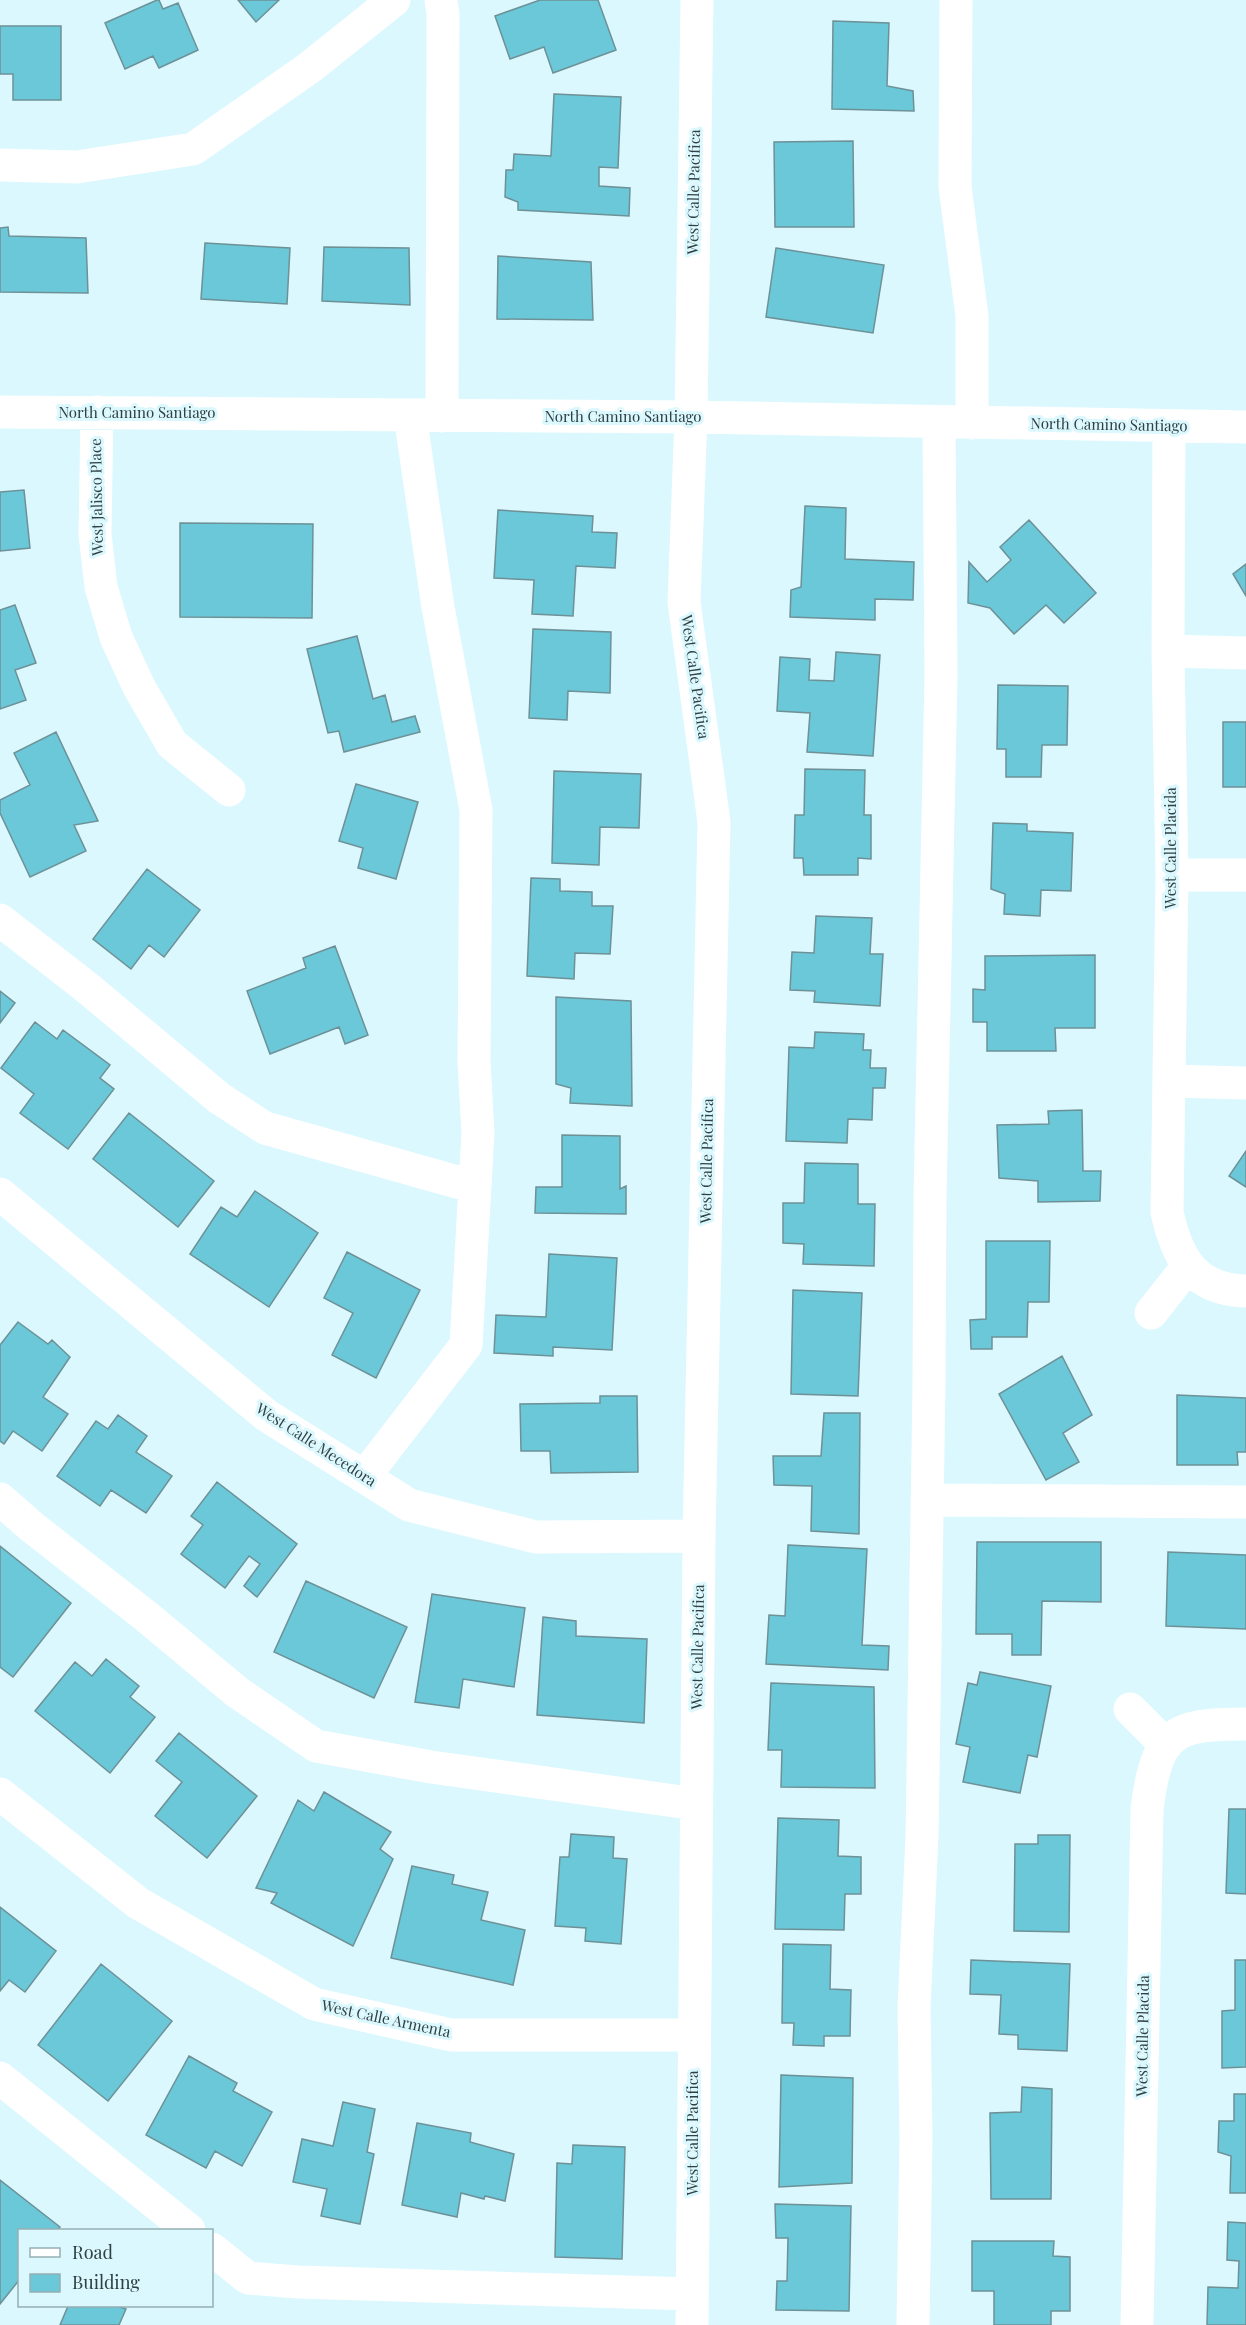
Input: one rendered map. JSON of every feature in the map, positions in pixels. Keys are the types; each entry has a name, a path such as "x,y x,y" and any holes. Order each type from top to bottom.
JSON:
{"street":[{"path":"0,165 76,167 193,149 309,68 394,0"},
{"path":"441,0 442,416"},
{"name":"West Calle Pacifica","path":"692,2309 699,1536 714,822 684,603 691,417 697,0"},
{"path":"956,0 955,187 972,316 972,423"},
{"name":"North Camino Santiago","path":"0,412 691,417 1246,427"},
{"name":"West Jalisco Place","path":"97,412 95,534 101,587 116,637 139,687 172,744 229,790"},
{"path":"364,1477 466,1345 478,1133 474,1062 476,810 438,608 410,415"},
{"path":"913,2325 916,2137 914,2007 922,1837 930,1196 941,676 939,422"},
{"name":"West Calle Placida","path":"1169,426 1168,651 1172,875 1167,1212 1172,1232 1188,1266"},
{"path":"1168,651 1246,653"},
{"path":"1172,875 1246,875"},
{"path":"0,920 85,986 219,1098 265,1128 475,1187"},
{"path":"1169,1081 1246,1083"},
{"name":"West Calle Mecedora","path":"0,1194 266,1415 409,1505 536,1537 699,1536"},
{"path":"1151,1313 1188,1266 1206,1282 1222,1289 1246,1291"},
{"path":"0,1499 237,1692 316,1746 431,1767 696,1804"},
{"path":"927,1500 1246,1502"},
{"path":"1130,1709 1163,1747 1173,1737 1195,1727 1246,1725"},
{"name":"West Calle Placida","path":"1137,2325 1147,1809 1154,1766 1163,1747"},
{"name":"West Calle Armenta","path":"0,1794 138,1903 314,2004 451,2035 693,2035"},
{"path":"0,2078 188,2229"},
{"path":"213,2250 248,2278 692,2309"}],"building":[{"path":"157,0 163,9 178,3 198,50 159,68 153,56 125,69 105,23"},
{"path":"238,0 279,0 256,22"},
{"path":"540,0 598,0 616,50 553,73 544,47 510,59 495,16"},
{"path":"833,21 889,23 887,86 913,91 914,111 832,109"},
{"path":"0,26 61,26 61,100 13,100 13,74 0,74"},
{"path":"554,94 621,97 618,168 599,167 599,186 630,188 629,216 518,210 518,202 505,197 506,170 513,170 514,154 551,156"},
{"path":"853,141 854,227 775,227 774,142"},
{"path":"8,227 9,236 86,238 88,293 0,292 0,228"},
{"path":"205,243 290,248 287,304 201,299"},
{"path":"324,247 409,248 410,305 322,301"},
{"path":"776,248 884,265 873,333 766,317"},
{"path":"498,256 591,262 593,320 497,319"},
{"path":"24,490 30,548 0,551 0,492"},
{"path":"805,506 846,508 845,559 914,562 913,600 875,599 875,620 790,617 791,590 801,587"},
{"path":"498,510 593,516 592,532 617,533 615,568 576,566 573,616 532,614 534,580 494,578"},
{"path":"1029,520 1096,593 1064,623 1046,605 1014,634 990,608 968,603 969,562 987,582 1011,560 1000,547"},
{"path":"180,523 313,524 312,618 180,617"},
{"path":"1246,564 1246,596 1233,574"},
{"path":"15,605 36,663 15,670 26,700 0,709 0,610"},
{"path":"533,629 611,632 610,693 568,691 567,720 529,718"},
{"path":"357,636 373,699 385,695 392,722 415,716 420,732 344,752 339,731 328,733 307,649"},
{"path":"836,652 880,655 873,756 807,752 810,713 777,711 780,657 810,659 809,680 834,681"},
{"path":"998,685 1068,686 1067,745 1042,745 1041,777 1006,777 1006,749 997,749"},
{"path":"1223,722 1246,722 1246,787 1223,787"},
{"path":"56,732 98,821 74,825 86,851 30,877 0,813 0,800 30,785 14,753"},
{"path":"805,769 865,770 864,815 871,815 871,859 858,858 858,875 804,875 803,858 794,858 795,815 804,815"},
{"path":"554,771 641,774 639,828 600,827 599,865 552,863"},
{"path":"356,784 418,802 396,879 358,868 363,848 339,841"},
{"path":"993,823 1027,824 1027,831 1073,833 1071,891 1041,890 1040,916 1004,914 1005,894 991,889"},
{"path":"147,869 200,910 164,957 149,945 131,969 93,939"},
{"path":"531,878 560,879 560,891 592,892 592,906 613,906 610,954 575,953 574,979 527,976"},
{"path":"816,916 872,918 870,954 883,954 880,1006 814,1002 815,991 790,990 792,952 814,953"},
{"path":"335,946 368,1035 345,1044 339,1027 270,1054 247,991 306,968 303,958"},
{"path":"1095,955 1095,1028 1055,1028 1056,1051 987,1051 987,1022 973,1022 973,989 985,990 985,956"},
{"path":"0,991 15,1003 0,1023"},
{"path":"556,997 631,1001 632,1106 570,1103 571,1088 556,1084"},
{"path":"35,1022 57,1039 63,1030 110,1065 100,1078 114,1089 68,1149 20,1113 34,1094 1,1068"},
{"path":"815,1032 864,1034 863,1050 871,1050 870,1068 886,1068 885,1088 873,1088 872,1120 848,1119 847,1143 786,1141 789,1047 814,1048"},
{"path":"1082,1110 1083,1171 1101,1171 1100,1201 1038,1202 1038,1181 999,1178 997,1125 1049,1124 1048,1111"},
{"path":"129,1113 214,1181 178,1227 93,1159"},
{"path":"562,1135 620,1136 620,1189 626,1186 626,1214 535,1213 536,1187 562,1187"},
{"path":"1246,1151 1246,1187 1229,1176"},
{"path":"805,1163 858,1164 858,1204 875,1204 874,1266 803,1264 804,1244 783,1243 783,1203 804,1203"},
{"path":"255,1191 318,1233 269,1307 190,1254 221,1207 237,1217"},
{"path":"986,1241 1050,1241 1049,1302 1028,1302 1027,1337 992,1337 992,1349 971,1349 970,1320 986,1319"},
{"path":"347,1252 420,1290 376,1378 332,1355 353,1313 324,1298"},
{"path":"549,1254 617,1258 612,1350 553,1347 553,1356 494,1353 496,1315 546,1317"},
{"path":"793,1290 862,1293 858,1396 791,1394"},
{"path":"18,1322 48,1344 52,1340 70,1357 43,1397 68,1414 42,1451 13,1431 4,1444 0,1441 0,1345"},
{"path":"1062,1356 1092,1415 1063,1433 1079,1462 1046,1480 999,1394"},
{"path":"1177,1395 1246,1398 1246,1452 1237,1452 1238,1465 1177,1465"},
{"path":"600,1396 637,1396 638,1472 551,1473 550,1451 521,1451 520,1404 600,1403"},
{"path":"824,1413 860,1413 859,1534 811,1531 812,1486 774,1485 773,1456 821,1456"},
{"path":"118,1415 147,1436 136,1452 172,1476 146,1513 111,1490 100,1506 57,1476 96,1421 108,1429"},
{"path":"217,1482 297,1544 257,1597 244,1586 260,1564 249,1556 225,1588 181,1554 203,1525 191,1516"},
{"path":"977,1542 1101,1542 1101,1602 1042,1601 1041,1655 1012,1655 1012,1634 976,1634"},
{"path":"788,1545 867,1549 862,1645 889,1646 888,1670 766,1664 769,1615 785,1616"},
{"path":"0,1546 71,1603 13,1677 0,1667"},
{"path":"1168,1552 1246,1555 1246,1629 1166,1626"},
{"path":"306,1581 407,1627 374,1698 274,1652"},
{"path":"432,1594 525,1608 514,1687 463,1679 459,1708 415,1702"},
{"path":"543,1617 576,1621 576,1636 647,1639 644,1723 537,1715"},
{"path":"106,1659 139,1686 130,1697 155,1717 110,1773 35,1711 75,1662 92,1676"},
{"path":"980,1672 1051,1686 1037,1757 1028,1755 1020,1793 963,1782 970,1747 956,1744 968,1683 977,1685"},
{"path":"771,1683 874,1687 875,1788 781,1787 782,1750 768,1750"},
{"path":"179,1733 257,1796 207,1858 155,1816 182,1782 156,1761"},
{"path":"324,1792 391,1832 380,1849 393,1859 353,1946 271,1903 277,1893 256,1888 298,1800 314,1811"},
{"path":"1229,1809 1246,1809 1246,1894 1226,1893"},
{"path":"778,1818 839,1820 838,1856 861,1857 861,1894 845,1894 844,1930 775,1929"},
{"path":"571,1834 614,1837 613,1858 627,1859 621,1944 585,1941 586,1928 555,1926 560,1857 569,1857"},
{"path":"1038,1835 1070,1835 1069,1932 1014,1931 1015,1844 1038,1844"},
{"path":"412,1866 454,1875 452,1884 488,1892 481,1920 525,1930 513,1985 391,1958"},
{"path":"0,1907 56,1951 25,1992 9,1980 0,1991"},
{"path":"783,1944 831,1945 830,1989 851,1990 850,2036 824,2036 824,2046 793,2045 794,2023 782,2023"},
{"path":"971,1960 1070,1964 1067,2051 1018,2049 1018,2035 999,2034 1001,1995 970,1994"},
{"path":"1235,1960 1246,1960 1246,2067 1222,2068 1222,2011 1235,2010"},
{"path":"101,1964 172,2021 108,2101 38,2045"},
{"path":"189,2056 237,2083 233,2091 272,2112 242,2166 215,2151 206,2168 146,2135"},
{"path":"781,2075 853,2078 852,2183 779,2187"},
{"path":"1022,2087 1052,2089 1051,2199 991,2199 990,2113 1021,2112"},
{"path":"1234,2094 1246,2094 1246,2193 1230,2193 1231,2156 1218,2152 1219,2121 1234,2121"},
{"path":"343,2102 375,2109 367,2152 374,2154 360,2224 321,2216 327,2189 293,2182 302,2139 333,2146"},
{"path":"417,2123 471,2133 470,2142 514,2154 505,2201 461,2193 457,2217 402,2205"},
{"path":"573,2145 625,2147 622,2259 555,2257 557,2163 572,2164"},
{"path":"0,2180 60,2227 58,2229 18,2229 18,2282 0,2304"},
{"path":"775,2204 851,2206 849,2311 776,2310 777,2281 787,2281 788,2238 776,2238"},
{"path":"1228,2222 1246,2223 1246,2325 1207,2325 1208,2287 1238,2288 1239,2261 1227,2260"},
{"path":"972,2241 1054,2241 1053,2256 1070,2257 1070,2311 1051,2311 1051,2325 994,2325 994,2291 972,2291"},
{"path":"68,2307 126,2309 119,2325 60,2325"}]}
